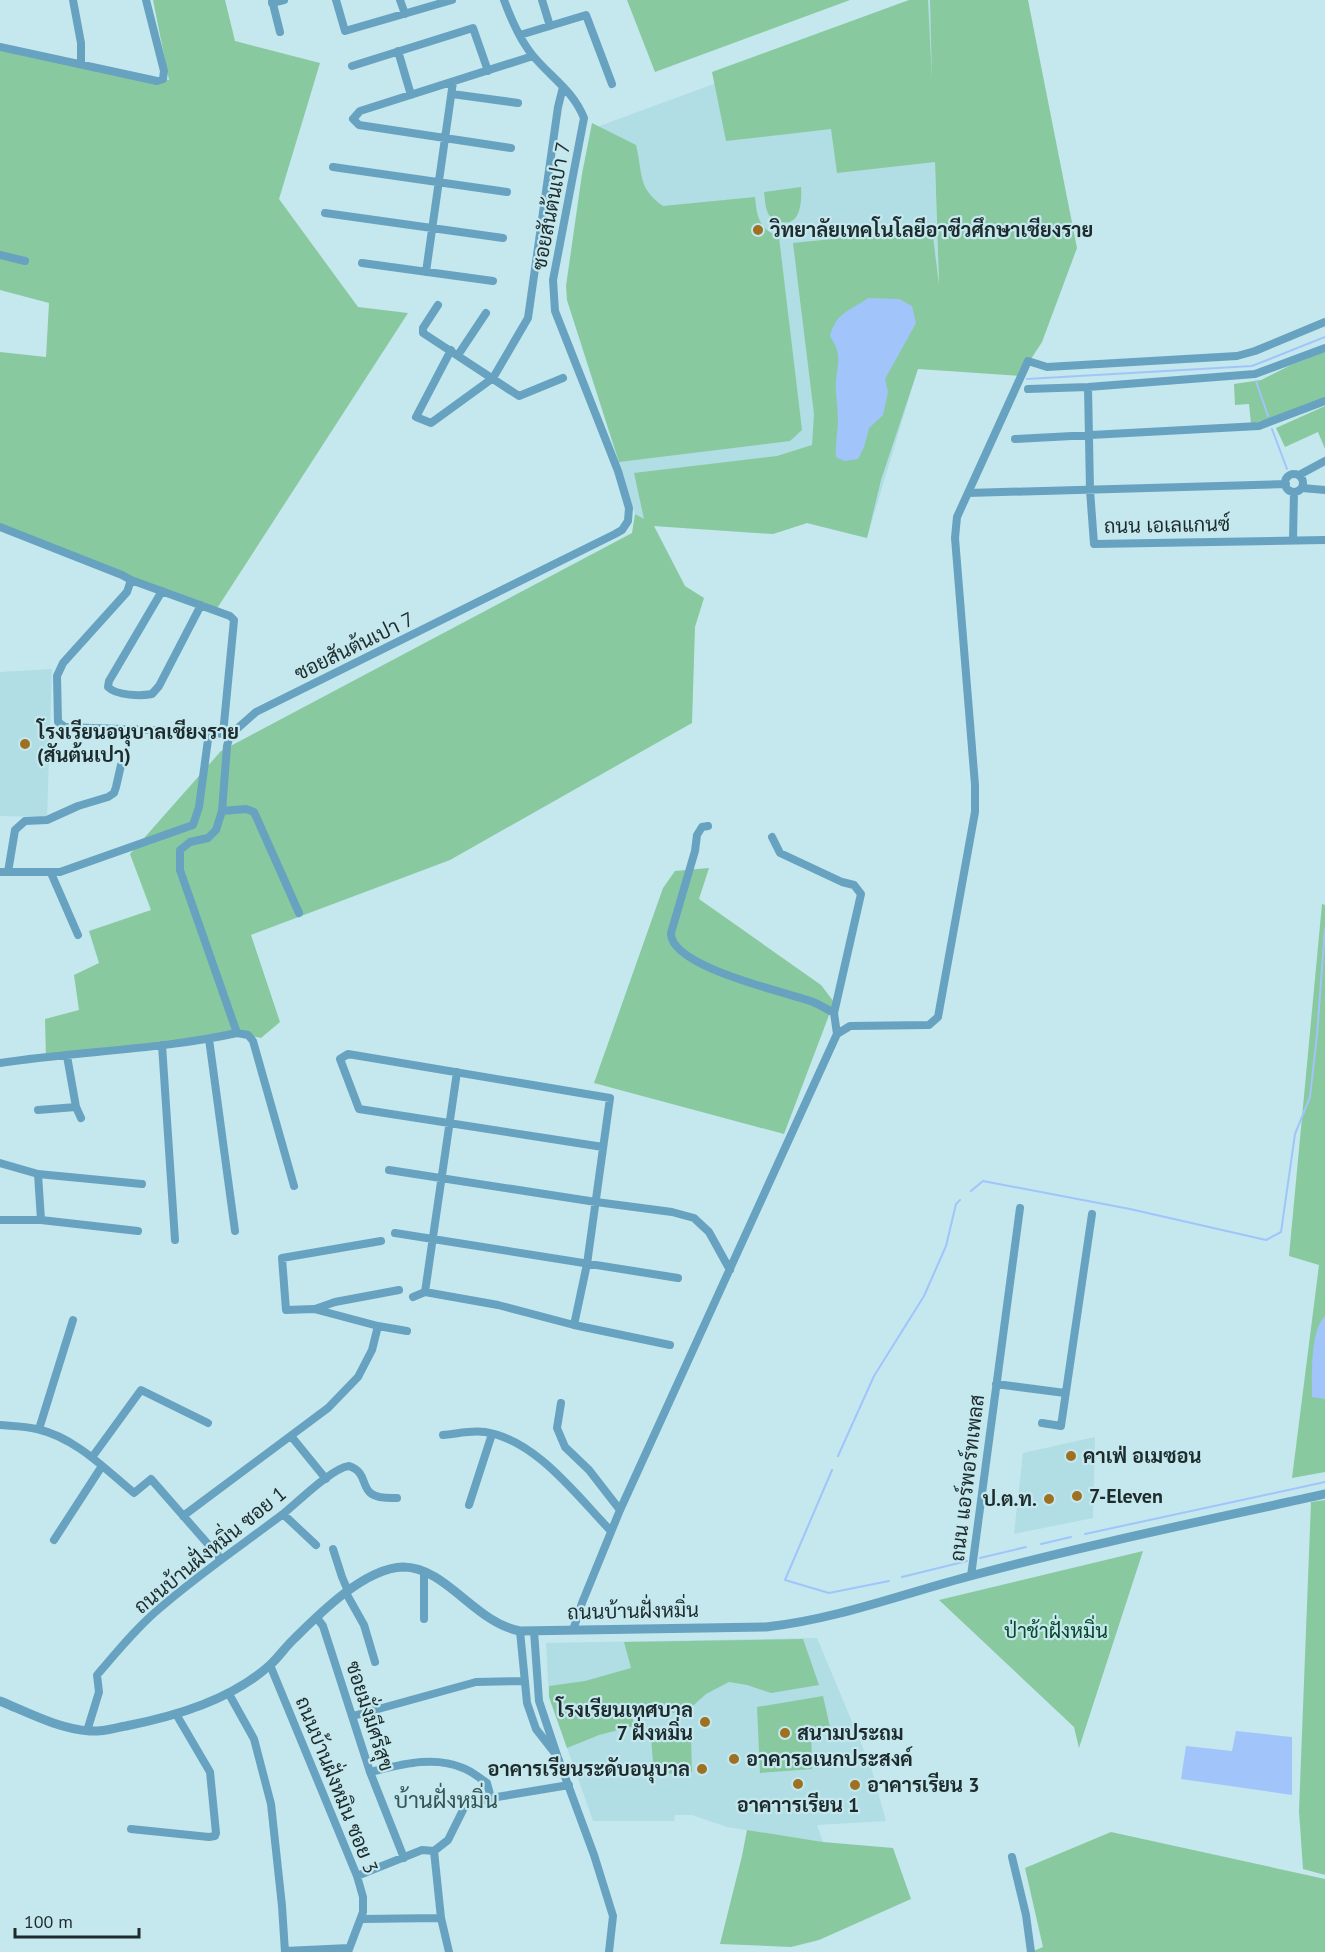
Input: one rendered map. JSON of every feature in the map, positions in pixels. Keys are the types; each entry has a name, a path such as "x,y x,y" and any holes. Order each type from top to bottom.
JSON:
{"street":[{"path":"73,0 81,43 81,64"},
{"path":"0,46 156,81 163,79 164,71 146,0"},
{"path":"280,32 272,2 284,0"},
{"path":"336,0 345,31 452,0"},
{"path":"400,0 405,14"},
{"path":"486,314 454,352 416,417 431,423 493,378 528,318 558,107 563,87 533,56 520,35 504,0"},
{"path":"542,0 550,26"},
{"path":"520,35 585,15 612,84"},
{"path":"352,66 473,28 488,71"},
{"path":"398,51 411,95"},
{"path":"512,148 359,125 354,122 354,115 360,111 533,56"},
{"path":"426,272 453,82"},
{"name":"ซอยสันต้นเปา 7","path":"226,735 256,712 615,534 622,530 628,521 629,508 618,471 555,311 553,280 584,118 577,102 563,87"},
{"path":"452,94 518,103"},
{"path":"333,167 507,192"},
{"path":"325,213 503,238"},
{"path":"0,255 25,261"},
{"path":"362,263 492,282"},
{"path":"438,305 423,328 423,333 519,396 563,378"},
{"path":"837,1034 850,1026 929,1025 938,1017 975,812 975,785 955,538 957,517 1028,361 1047,367 1237,356 1255,351 1325,322"},
{"path":"1028,389 1088,387 1255,374 1325,348"},
{"name":"ถนน เอเลแกนซ์","path":"1088,387 1090,490 1094,544 1325,540"},
{"path":"1015,439 1259,426 1325,401"},
{"path":"1325,461 1299,475 1290,475 1286,479 1288,490 1294,492 1302,488 1325,490"},
{"path":"1299,475 1304,483 1302,488"},
{"name":"ถนน เอเลแกนซ์","path":"968,494 1286,484"},
{"path":"1293,540 1294,492"},
{"path":"0,527 122,574 131,580 230,616 235,623 222,811 216,830 208,838 190,842 180,850 180,870 237,1033"},
{"path":"131,580 127,592 63,663 57,676 58,722 65,727 209,732 226,735"},
{"path":"162,591 109,681 108,687 113,691 152,694 159,686 201,605"},
{"path":"121,765 114,793 108,797 78,806 47,820 25,821 19,825 15,830 4,872 51,873 70,869 193,825 199,807 209,732"},
{"path":"222,811 249,810 254,812 299,913"},
{"path":"708,826 702,827 697,836 695,851 671,933 675,947 718,971 782,994 813,1002 834,1013"},
{"path":"573,1630 620,1510 837,1034 834,1013 861,894 854,885 842,882 780,853 772,837"},
{"path":"51,873 78,935"},
{"path":"0,1064 209,1039 237,1033 248,1035 253,1041 294,1186"},
{"path":"209,1039 235,1231"},
{"path":"162,1045 175,1240"},
{"path":"574,1325 588,1263 610,1098 348,1054 340,1059 359,1109 603,1147"},
{"path":"67,1056 76,1107 81,1118"},
{"path":"425,1292 457,1072"},
{"path":"38,1110 76,1107"},
{"path":"0,1163 38,1174 142,1184"},
{"path":"388,1170 596,1203 672,1212 694,1218 709,1232 730,1270"},
{"path":"38,1174 41,1220"},
{"name":"ถนน แอร์พอร์ทเพลส","path":"971,1576 1020,1208"},
{"path":"1042,1423 1061,1426 1092,1214"},
{"path":"0,1220 41,1220 138,1232"},
{"path":"396,1233 678,1278"},
{"path":"381,1241 282,1258 286,1310 314,1309 335,1302 399,1290"},
{"path":"413,1297 425,1292 498,1305 574,1325 670,1345"},
{"path":"314,1309 378,1326 407,1331"},
{"path":"39,1429 73,1320"},
{"path":"183,1516 328,1408 358,1377 372,1350 378,1326"},
{"name":"ถนน แอร์พอร์ทเพลส","path":"996,1384 1065,1393"},
{"path":"93,1456 141,1390 208,1423"},
{"path":"561,1402 557,1428 565,1447 589,1470 620,1510"},
{"path":"0,1425 39,1429 49,1433 93,1456 134,1493 151,1479 221,1559"},
{"path":"443,1435 476,1431 508,1439 538,1457 611,1531"},
{"path":"469,1505 492,1434"},
{"path":"291,1436 326,1479"},
{"path":"54,1540 102,1466"},
{"name":"ถนนบ้านฝั่งหมิ่น ซอย 1","path":"87,1731 99,1692 97,1675 159,1608 326,1479 340,1469 349,1466 357,1471 370,1494 381,1498 397,1498"},
{"name":"ถนนบ้านฝั่งหมิ่น","path":"0,1701 60,1726 87,1731 104,1730 177,1714 229,1694 270,1665 316,1618 347,1592 370,1577 389,1569 405,1567 424,1572 505,1629 534,1631 766,1627 799,1623 850,1611 971,1576 1085,1547 1325,1494"},
{"path":"283,1514 316,1545"},
{"path":"333,1548 347,1592 364,1625 375,1662"},
{"path":"424,1572 424,1620"},
{"name":"ซอยมั่งมีศรีสุข","path":"316,1618 323,1626 370,1772 404,1858"},
{"path":"520,1631 527,1703 536,1729 556,1755"},
{"path":"534,1631 539,1701 613,1916 609,1952"},
{"name":"ถนนบ้านฝั่งหมิน ซอย 3","path":"270,1665 357,1876 363,1897 363,1912 349,1950"},
{"path":"353,1716 476,1682 525,1681"},
{"path":"229,1694 254,1739 271,1804 285,1952 349,1950"},
{"path":"131,1829 209,1837 216,1833 210,1772 177,1714"},
{"path":"370,1772 410,1763 443,1761 465,1768 487,1783 491,1798"},
{"path":"357,1876 422,1850 434,1851 448,1840 465,1806 491,1798 569,1785"},
{"path":"434,1851 441,1918 449,1952"},
{"path":"1012,1857 1026,1915 1030,1952"},
{"path":"361,1919 441,1918"}],"shaded area":[{"name":"วิทยาลัยเทคโนโลยีอาชีวศึกษาเชียงราย","path":"925,0 930,0 939,298 867,538 807,523 773,534 653,526 635,514 567,300 594,128 809,49"},
{"name":"โรงเรียนอนุบาลเชียงราย (สันต้นเปา)","path":"52,669 47,817 0,816 0,672"},
{"path":"1095,1437 1093,1518 1014,1534 1023,1453"},
{"name":"โรงเรียนเทศบาล 7 ฝั่งหมิ่น","path":"817,1638 871,1767 886,1821 817,1825 823,1842 727,1827 692,1815 675,1815 674,1821 593,1821 549,1697 546,1643"}],"green space":[{"path":"153,0 225,0 235,41 320,63 279,199 358,307 408,313 216,610 0,527 0,352 46,357 49,303 0,290 0,45 81,65 169,80"},
{"path":"627,0 850,0 655,72"},
{"path":"909,0 928,0 932,81 930,0 1028,0 1077,248 1042,342 1020,376 918,369 881,480 867,538 807,523 773,534 654,526 685,586 704,598 695,627 692,723 450,860 251,935 280,1022 261,1038 237,1033 46,1058 45,1019 79,1010 74,975 99,963 89,931 151,910 130,854 221,751 632,533 635,514 644,519 634,473 777,456 812,445 814,414 793,243 932,229 939,285 935,162 837,173 831,129 726,141 712,72"},
{"path":"592,123 636,145 645,186 663,206 755,197 760,222 772,234 779,237 802,430 790,441 619,462 567,300 566,286 582,174"},
{"path":"801,187 799,211 793,220 781,222 770,216 764,192"},
{"path":"1325,352 1325,398 1251,424 1249,404 1235,405 1234,384 1261,380"},
{"path":"1325,406 1325,449 1318,432 1285,447 1276,428"},
{"path":"709,868 699,899 821,985 834,1002 784,1134 594,1083 663,888 675,871"},
{"path":"1322,904 1325,905 1325,1472 1292,1478 1319,1265 1289,1256"},
{"path":"1325,1500 1325,1875 1303,1869 1299,1811 1311,1502"},
{"name":"ป่าช้าฝั่งหมิ่น","path":"1143,1551 1079,1748 1074,1727 939,1600"},
{"path":"803,1639 819,1685 771,1693 729,1682 706,1694 686,1712 632,1715 634,1726 599,1735 567,1748 549,1697 549,1686 585,1681 631,1668 624,1642"},
{"name":"สนามประถม","path":"823,1696 830,1727 811,1727 812,1769 760,1773 757,1707"},
{"path":"691,1737 692,1772 654,1775 651,1738"},
{"path":"747,1830 823,1842 893,1848 911,1899 819,1940 791,1947 720,1944"},
{"path":"1111,1832 1325,1879 1325,1952 1031,1952 1043,1947 1025,1868"}],"water":[{"path":"868,298 899,299 912,306 916,323 885,379 888,392 883,415 869,428 858,459 844,461 836,457 838,358 830,336 836,321 844,313"},
{"path":"1325,1316 1325,1399 1312,1397 1312,1378 1314,1343 1320,1323"},
{"path":"1236,1731 1292,1737 1292,1795 1181,1779 1186,1746 1232,1751"}],"waterway":[{"path":"1027,379 1252,366 1325,337"},
{"path":"1256,381 1268,416"},
{"path":"1272,429 1287,469"},
{"path":"971,1191 983,1181 1130,1209 1266,1240 1281,1232 1295,1134 1310,1097 1325,928"},
{"path":"838,1456 874,1376 924,1296 946,1246 956,1204 960,1200"},
{"path":"832,1470 785,1580 829,1593 889,1581"},
{"path":"1085,1534 1325,1482"},
{"path":"1041,1544 1071,1537"},
{"path":"980,1558 1026,1547"},
{"path":"902,1577 967,1561"}],"place":[{"name":"วิทยาลัยเทคโนโลยีอาชีวศึกษาเชียงราย","path":"758,230"},
{"name":"โรงเรียนอนุบาลเชียงราย (สันต้นเปา)","path":"25,744"},
{"name":"คาเฟ่ อเมซอน","path":"1071,1456"},
{"name":"7-Eleven","path":"1077,1496"},
{"name":"ป.ต.ท.","path":"1049,1499"},
{"name":"โรงเรียนเทศบาล 7 ฝั่งหมิ่น","path":"705,1722"},
{"name":"สนามประถม","path":"785,1733"},
{"name":"อาคารอเนกประสงค์","path":"734,1759"},
{"name":"อาคารเรียนระดับอนุบาล","path":"702,1769"},
{"name":"อาคาารเรียน 1","path":"798,1784"},
{"name":"อาคารเรียน 3","path":"855,1785"}],"district":[{"name":"บ้านฝั่งหมิ่น","path":"446,1800"}]}
